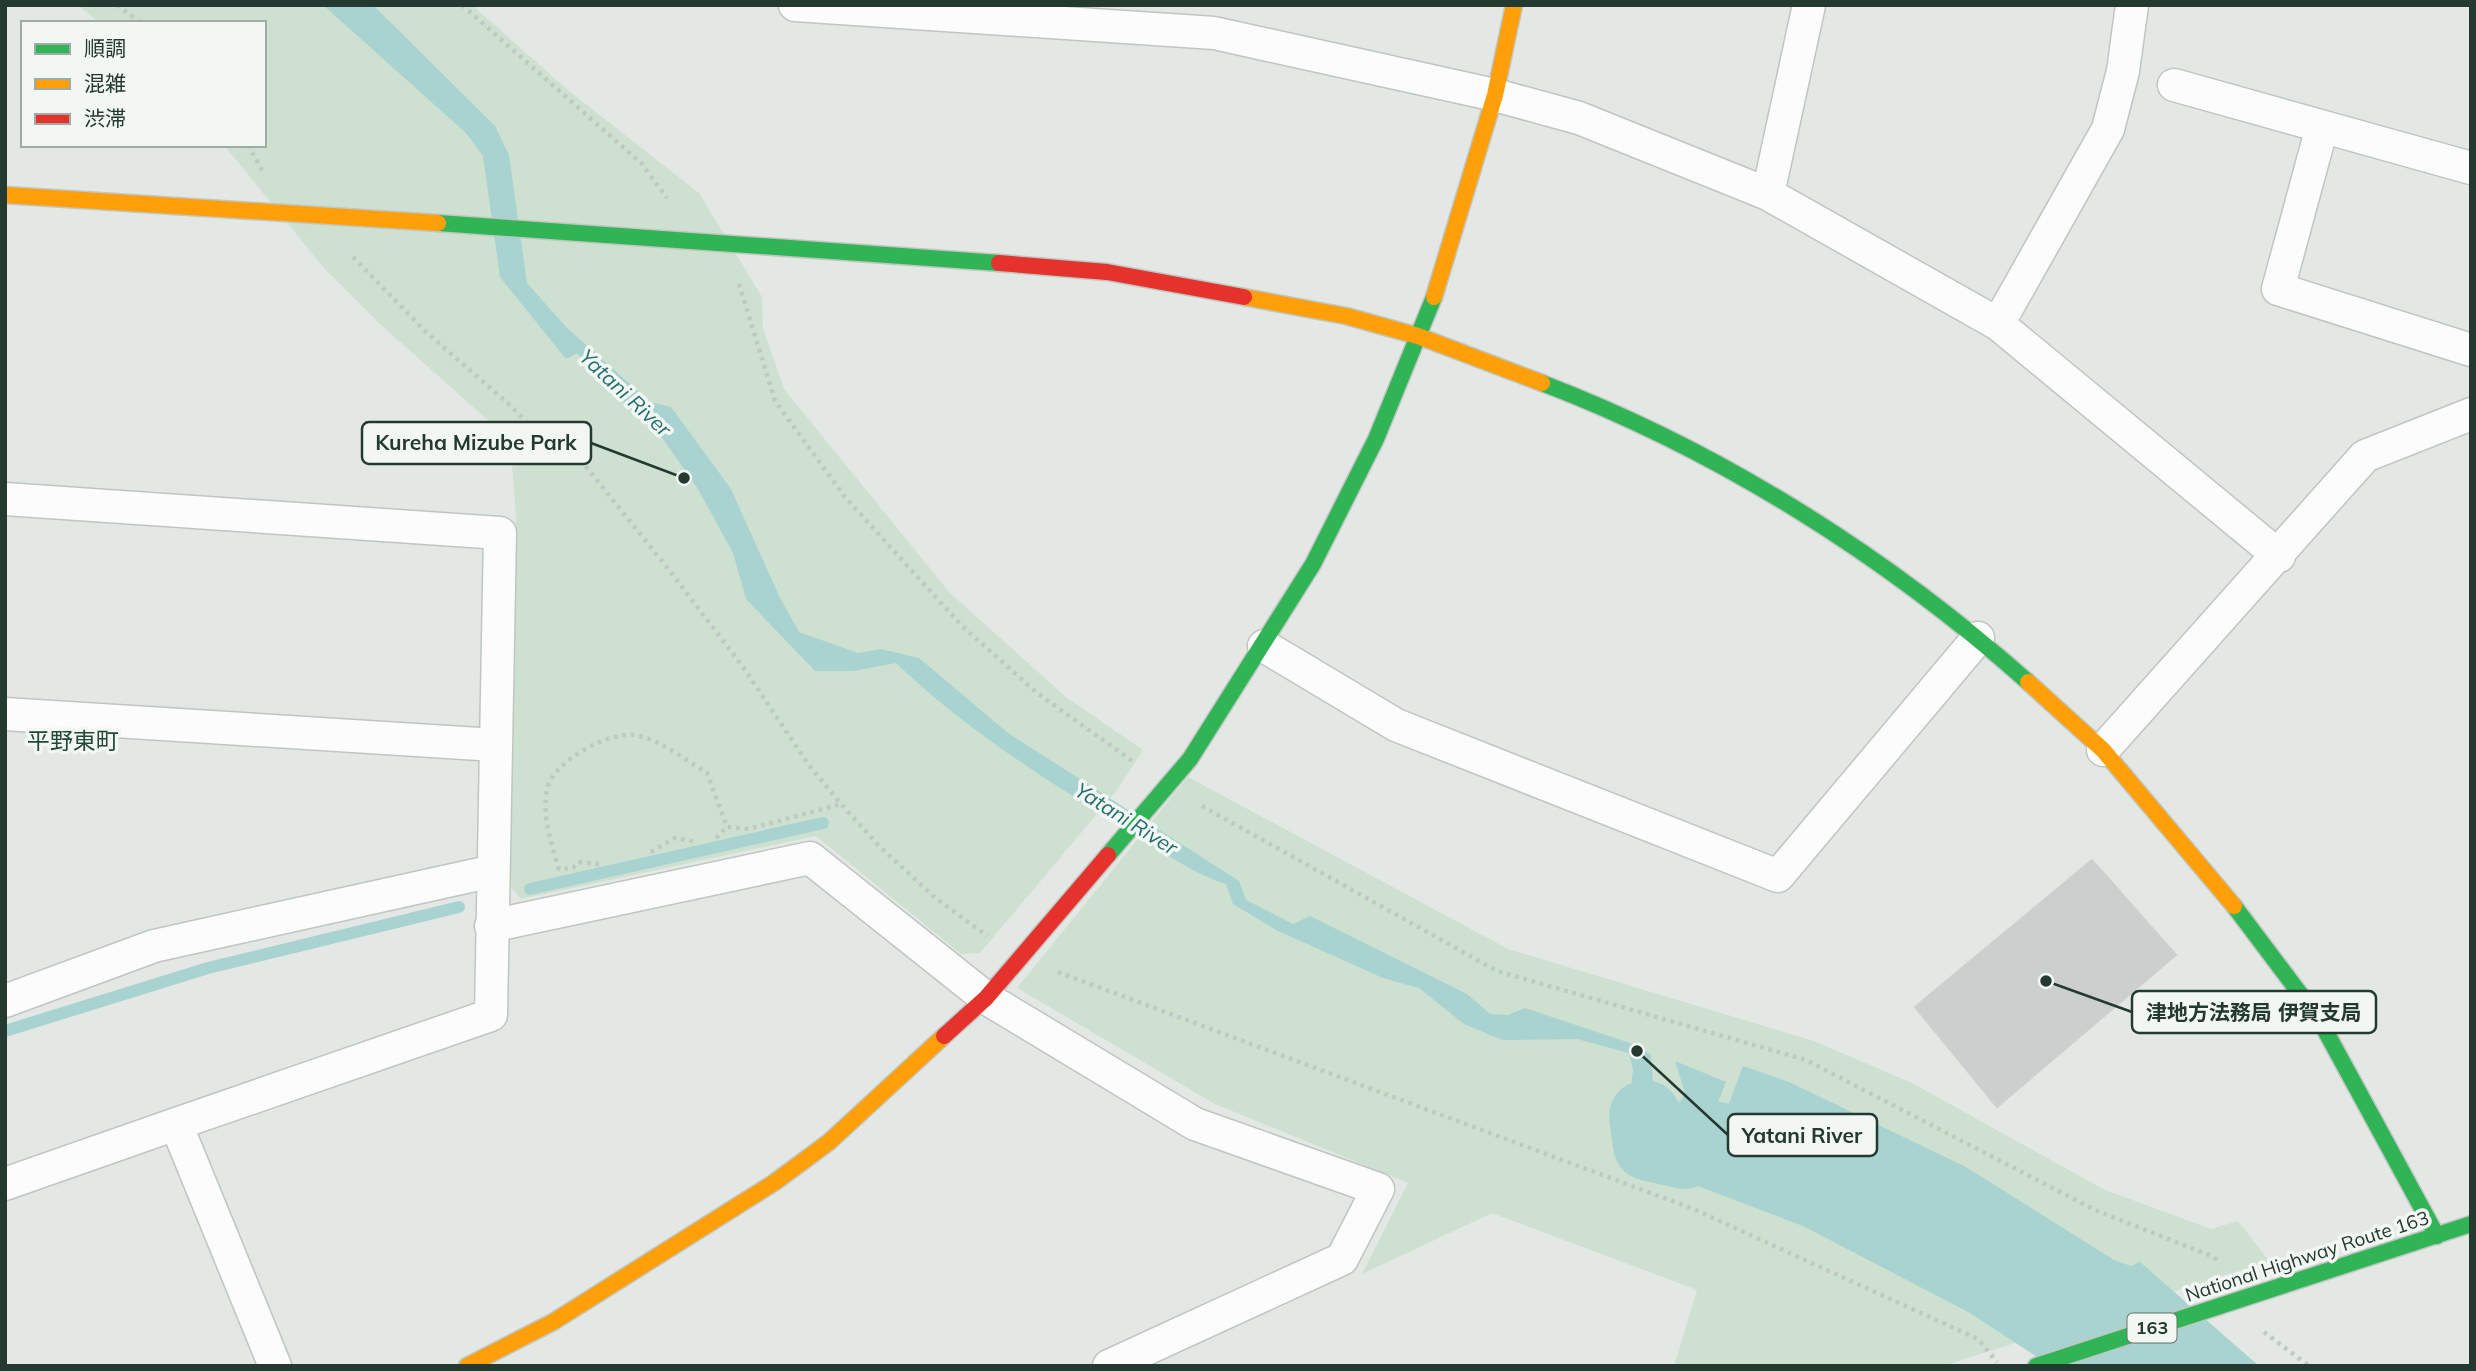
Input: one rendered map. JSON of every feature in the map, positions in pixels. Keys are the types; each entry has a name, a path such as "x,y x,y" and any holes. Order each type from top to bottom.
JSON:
{"main road":[{"path":"467,1366 553,1322 775,1182 828,1142 986,998 1157,800 1189,759 1264,646 1345,503 1376,439 1437,290 1495,96 1514,5"},
{"path":"5,195 678,238 1107,272 1346,316 1418,335 1589,401 1707,458 1781,500 1885,568 1978,638 2103,750 2216,881 2319,1019 2437,1236"},
{"name":"National Highway Route 163","path":"2036,1366 2471,1224"}],"street":[{"path":"795,5 1217,19 1579,118 1768,194 1998,324 2279,556"},
{"path":"1768,194 1809,5"},
{"path":"1998,324 2108,129 2123,71 2132,5"},
{"path":"2174,85 2471,168"},
{"path":"2322,127 2278,289 2471,350"},
{"path":"2103,750 2279,556 2365,456 2471,414"},
{"path":"5,499 500,533 491,1015 176,1124 9,1174"},
{"path":"1264,646 1396,725 1777,876 1978,638"},
{"path":"5,714 495,745"},
{"path":"491,926 810,858 986,998 1195,1124 1378,1189 1342,1259 1109,1366"},
{"path":"5,1001 154,946 492,871"},
{"path":"176,1124 275,1366"}],"path":[{"path":"117,5 138,21"},
{"path":"462,5 641,163 671,204"},
{"path":"249,147 268,180"},
{"path":"352,256 426,332 511,406 544,441 583,463 743,667 808,764 841,804 879,846 933,896 996,943"},
{"path":"739,284 775,401 845,497 961,625 1037,693 1143,768"},
{"path":"606,864 578,862 573,868 559,869 546,811 547,786 577,752 608,738 638,735 707,773 716,789 727,827"},
{"path":"1190,799 1497,971 1806,1060 2095,1210 2214,1257 2248,1297"},
{"path":"727,827 748,829 841,804"},
{"path":"642,859 675,838 694,842 718,838 727,827"},
{"path":"1056,972 1691,1208 1978,1339 2000,1366"},
{"path":"2261,1330 2309,1366"}],"green space":[{"path":"78,5 472,5 569,91 699,193 762,297 763,328 784,389 950,593 1066,697 1143,750 1117,790 980,953 961,954 816,836 521,899 509,886 516,516 510,440 380,324 324,268 226,147 266,147 266,21 97,21"},
{"path":"1188,777 1508,949 1814,1041 1912,1083 2103,1189 2211,1229 2238,1221 2269,1261 1943,1366 1674,1366 1697,1290 1492,1213 1362,1274 1408,1183 1215,1104 1017,988"}],"water":[{"path":"323,5 373,5 495,126 509,155 527,283 566,327 650,402 671,407 731,489 779,596 799,632 858,653 881,649 919,658 1008,733 1239,881 1246,900 1293,924 1310,916 1467,994 1490,1014 1508,1015 1525,1008 1633,1044 1651,1055 1654,1098 1661,1130 1673,1135 1676,1109 1685,1093 1675,1061 1726,1082 1691,1170 1635,1151 1627,1125 1633,1070 1629,1053 1577,1039 1502,1040 1464,1024 1419,988 1383,978 1276,930 1233,904 1226,884 1178,861 1040,775 951,711 896,663 853,671 815,671 746,599 733,553 698,489 661,436 611,391 577,353 566,359 500,277 483,156 466,133"},
{"path":"1743,1066 1789,1082 1966,1167 2114,1260 2131,1266 2140,1262 2259,1366 2051,1366 1970,1313 1803,1226 1698,1186"}],"building":[{"path":"2092,860 2176,955 1997,1107 1915,1007"}],"waterway":[{"path":"530,889 823,823"},
{"path":"5,1031 208,968 459,907"},
{"name":"Yatani River","path":"1645,1116 1649,1145 1684,1153 1695,1134 1728,1140 1805,1180"}],"traffic: fast":[{"path":"438,223 999,263"},
{"path":"1108,855 1190,759 1313,564 1376,439 1434,297"},
{"path":"1542,383 1673,441 1737,474 1798,511 1917,592 2028,682"},
{"path":"2234,906 2319,1019 2437,1236"},
{"path":"2036,1366 2471,1224"}],"traffic: slow":[{"path":"1434,297 1495,95 1514,5"},
{"path":"5,195 438,223"},
{"path":"1244,297 1346,316 1418,336 1542,383"},
{"path":"2028,682 2103,750 2234,906"},
{"path":"467,1366 553,1322 775,1182 829,1142 944,1036"}],"traffic: jam":[{"path":"999,263 1107,272 1244,297"},
{"path":"944,1036 986,998 1108,855"}],"place":[{"name":"Kureha Mizube Park","path":"684,478"},
{"name":"津地方法務局 伊賀支局","path":"2046,981"},
{"name":"Yatani River","path":"1637,1051"}],"district":[{"name":"平野東町","path":"73,741"}]}
